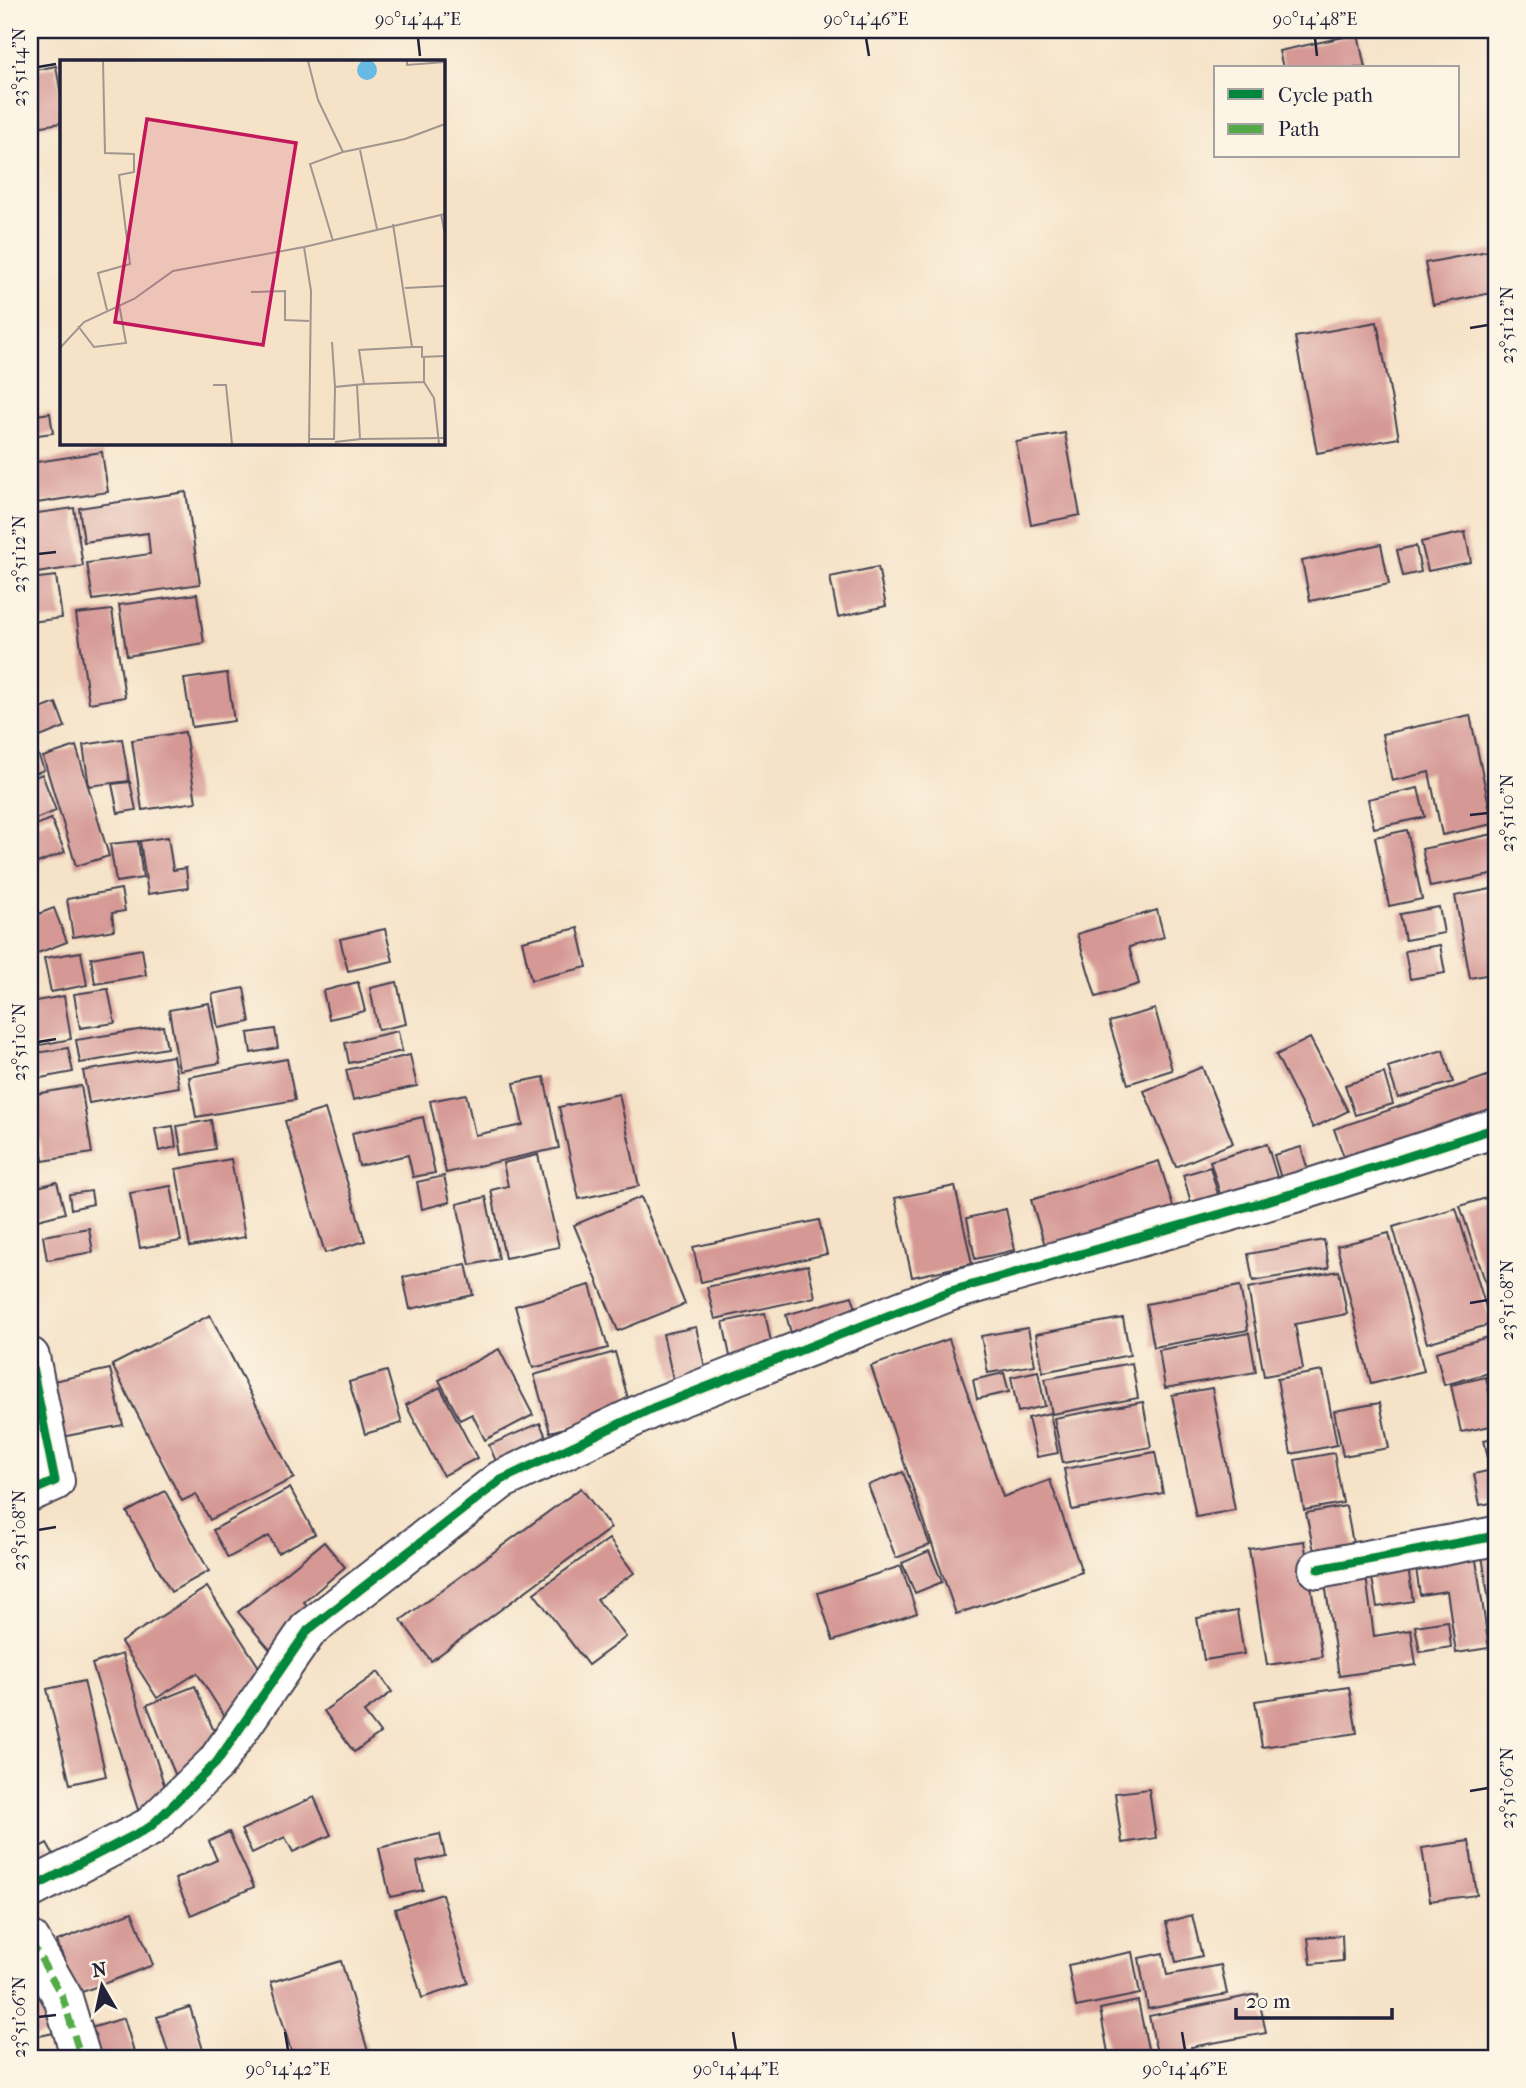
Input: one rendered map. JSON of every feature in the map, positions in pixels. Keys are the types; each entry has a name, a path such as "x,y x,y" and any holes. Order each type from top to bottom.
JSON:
{"street":[{"path":"30,1889 150,1827 216,1763 307,1630 501,1479 653,1408 951,1291 1298,1192 1496,1128"},
{"path":"30,1357 55,1481 30,1492"},
{"path":"1318,1569 1496,1536"},
{"path":"30,1940 63,1998 81,2058"}],"building":[{"path":"1358,34 1365,66 1283,66 1279,51"},
{"path":"56,66 60,89 60,123 30,128 30,71"},
{"path":"1493,250 1496,292 1433,305 1425,263"},
{"path":"1377,322 1399,438 1317,453 1295,337"},
{"path":"50,413 53,433 30,436 30,416"},
{"path":"1065,433 1080,515 1031,525 1016,442"},
{"path":"102,452 108,492 30,504 30,463"},
{"path":"186,492 200,584 93,600 87,563 150,554 148,533 84,542 79,508"},
{"path":"74,508 83,566 30,574 30,514"},
{"path":"1465,532 1471,562 1428,571 1421,542"},
{"path":"1381,544 1389,584 1310,601 1302,561"},
{"path":"1416,546 1421,572 1403,576 1397,550"},
{"path":"878,567 886,606 838,617 830,577"},
{"path":"56,576 62,618 30,622 30,579"},
{"path":"197,594 204,643 127,656 119,605"},
{"path":"112,610 125,697 89,703 76,614"},
{"path":"227,673 234,721 192,727 184,679"},
{"path":"56,703 65,727 30,741 30,713"},
{"path":"1470,715 1493,824 1442,835 1429,772 1392,781 1382,734"},
{"path":"185,732 196,802 142,810 132,740"},
{"path":"122,739 129,781 89,786 83,745"},
{"path":"76,746 109,856 76,866 43,757"},
{"path":"36,749 44,770 30,775 30,751"},
{"path":"42,774 56,811 30,821 30,779"},
{"path":"130,782 136,810 118,813 112,784"},
{"path":"1418,788 1425,817 1374,828 1368,799"},
{"path":"51,819 65,852 30,866 30,827"},
{"path":"1407,830 1422,899 1389,906 1375,837"},
{"path":"1493,834 1496,874 1430,887 1422,849"},
{"path":"168,837 173,870 186,868 188,888 148,894 140,841"},
{"path":"138,841 143,878 116,882 110,844"},
{"path":"1496,888 1496,973 1470,978 1455,896"},
{"path":"121,889 125,911 112,913 114,930 73,937 67,899"},
{"path":"1439,907 1444,933 1405,940 1400,914"},
{"path":"54,908 67,942 30,956 30,917"},
{"path":"1157,910 1164,937 1129,947 1139,984 1096,997 1077,934"},
{"path":"578,928 587,967 531,980 522,941"},
{"path":"385,929 393,961 348,971 340,939"},
{"path":"1440,945 1445,973 1410,979 1405,951"},
{"path":"142,949 146,975 95,984 91,958"},
{"path":"81,952 87,985 51,992 44,958"},
{"path":"358,982 365,1011 329,1019 323,991"},
{"path":"397,982 406,1024 378,1030 370,988"},
{"path":"244,988 250,1022 218,1028 212,994"},
{"path":"108,989 115,1023 80,1028 74,994"},
{"path":"64,996 71,1039 30,1047 30,1002"},
{"path":"209,1003 220,1063 179,1070 169,1010"},
{"path":"1155,1009 1172,1070 1128,1084 1109,1022"},
{"path":"163,1026 167,1048 80,1063 76,1040"},
{"path":"275,1029 278,1048 251,1053 248,1033"},
{"path":"398,1031 402,1051 349,1063 345,1043"},
{"path":"1310,1038 1348,1111 1313,1128 1276,1055"},
{"path":"68,1048 73,1072 30,1080 30,1054"},
{"path":"1443,1050 1453,1082 1398,1098 1388,1067"},
{"path":"410,1055 417,1086 353,1100 346,1070"},
{"path":"173,1056 179,1087 89,1103 83,1071"},
{"path":"287,1059 295,1100 196,1117 189,1077"},
{"path":"1202,1067 1233,1143 1176,1167 1144,1091"},
{"path":"1384,1073 1393,1104 1355,1115 1345,1085"},
{"path":"1496,1073 1496,1127 1351,1177 1334,1129"},
{"path":"544,1077 559,1148 446,1173 430,1101 466,1094 475,1135 523,1125 514,1083"},
{"path":"81,1086 92,1153 43,1161 39,1137 30,1139 30,1095"},
{"path":"619,1094 639,1186 579,1199 559,1107"},
{"path":"325,1109 365,1241 325,1253 285,1121"},
{"path":"423,1117 435,1173 413,1177 408,1155 359,1166 352,1133"},
{"path":"211,1120 215,1149 182,1155 177,1126"},
{"path":"173,1126 176,1147 159,1151 155,1129"},
{"path":"1267,1144 1282,1194 1225,1210 1210,1161"},
{"path":"1301,1147 1312,1184 1285,1192 1274,1155"},
{"path":"538,1155 559,1247 505,1258 491,1190 508,1186 503,1163"},
{"path":"231,1159 245,1237 190,1247 176,1169"},
{"path":"1159,1161 1180,1229 1052,1268 1031,1200"},
{"path":"1210,1167 1222,1208 1195,1216 1183,1175"},
{"path":"444,1176 450,1202 422,1209 417,1182"},
{"path":"57,1182 65,1213 30,1222 30,1189"},
{"path":"171,1186 181,1241 140,1248 130,1193"},
{"path":"955,1186 972,1264 912,1277 895,1198"},
{"path":"91,1191 93,1204 71,1209 69,1194"},
{"path":"1496,1195 1496,1314 1460,1206"},
{"path":"486,1197 499,1259 470,1265 457,1204"},
{"path":"641,1197 685,1304 618,1331 574,1225"},
{"path":"1456,1208 1491,1324 1427,1343 1393,1227"},
{"path":"1006,1209 1015,1250 975,1259 967,1218"},
{"path":"819,1220 827,1254 701,1282 693,1247"},
{"path":"89,1228 93,1252 47,1260 43,1236"},
{"path":"1389,1233 1424,1371 1371,1384 1337,1246"},
{"path":"1324,1240 1329,1268 1253,1281 1248,1254"},
{"path":"466,1264 473,1295 410,1309 403,1277"},
{"path":"808,1265 815,1297 715,1319 707,1287"},
{"path":"1339,1271 1347,1314 1295,1324 1303,1369 1264,1376 1248,1288"},
{"path":"590,1285 608,1348 533,1368 515,1306"},
{"path":"1240,1286 1248,1330 1154,1347 1146,1304"},
{"path":"852,1296 864,1335 797,1354 786,1315"},
{"path":"765,1313 774,1356 732,1366 723,1322"},
{"path":"210,1315 294,1478 210,1520 196,1494 182,1501 112,1365"},
{"path":"1123,1318 1130,1355 1043,1372 1036,1334"},
{"path":"696,1327 706,1372 673,1379 663,1334"},
{"path":"1028,1328 1035,1365 988,1373 981,1336"},
{"path":"1249,1333 1256,1372 1165,1388 1159,1350"},
{"path":"1488,1337 1496,1371 1444,1385 1436,1352"},
{"path":"949,1339 1003,1497 1050,1480 1082,1572 956,1614 871,1366"},
{"path":"499,1349 533,1415 485,1440 472,1414 460,1420 439,1380"},
{"path":"615,1352 631,1409 550,1432 534,1375"},
{"path":"1132,1363 1138,1398 1052,1414 1045,1379"},
{"path":"110,1369 123,1425 56,1438 44,1383"},
{"path":"387,1371 402,1423 365,1434 349,1382"},
{"path":"1038,1371 1045,1406 1018,1412 1011,1377"},
{"path":"1323,1371 1337,1445 1291,1454 1277,1379"},
{"path":"1004,1373 1009,1392 977,1399 973,1380"},
{"path":"1486,1377 1496,1425 1461,1432 1451,1385"},
{"path":"440,1387 477,1458 443,1476 406,1405"},
{"path":"1212,1388 1235,1510 1196,1517 1172,1395"},
{"path":"1143,1402 1151,1447 1063,1463 1054,1418"},
{"path":"1380,1403 1389,1448 1343,1456 1334,1411"},
{"path":"1050,1413 1058,1453 1037,1457 1028,1418"},
{"path":"540,1423 552,1451 501,1473 489,1445"},
{"path":"1496,1437 1496,1465 1490,1467 1484,1440"},
{"path":"1155,1452 1163,1493 1072,1510 1064,1469"},
{"path":"1334,1453 1343,1503 1304,1510 1295,1460"},
{"path":"1496,1469 1496,1502 1480,1505 1474,1474"},
{"path":"903,1472 930,1545 896,1558 868,1485"},
{"path":"290,1488 315,1534 278,1553 269,1536 228,1558 213,1530"},
{"path":"581,1488 611,1528 431,1661 401,1620"},
{"path":"165,1491 209,1571 171,1592 127,1512"},
{"path":"1346,1506 1354,1549 1315,1556 1306,1513"},
{"path":"609,1539 634,1573 597,1599 626,1637 588,1665 534,1593"},
{"path":"1304,1541 1322,1657 1267,1665 1249,1549"},
{"path":"324,1542 345,1567 304,1602 321,1622 277,1658 238,1612"},
{"path":"1496,1547 1496,1620 1492,1621 1481,1549"},
{"path":"929,1551 942,1582 915,1593 902,1563"},
{"path":"1475,1553 1489,1648 1456,1653 1447,1591 1420,1595 1415,1562"},
{"path":"901,1566 917,1613 833,1641 818,1593"},
{"path":"1408,1567 1413,1601 1377,1607 1371,1572"},
{"path":"1366,1576 1374,1636 1411,1630 1416,1665 1339,1676 1325,1583"},
{"path":"207,1587 277,1695 230,1725 197,1673 157,1698 121,1642"},
{"path":"1237,1611 1244,1654 1204,1660 1197,1618"},
{"path":"1448,1621 1451,1647 1420,1652 1415,1626"},
{"path":"122,1654 170,1803 139,1813 92,1664"},
{"path":"378,1672 392,1692 364,1712 380,1733 354,1752 324,1711"},
{"path":"84,1681 106,1776 70,1784 47,1689"},
{"path":"195,1686 228,1765 179,1784 147,1705"},
{"path":"1349,1687 1357,1733 1262,1747 1255,1701"},
{"path":"1149,1789 1156,1838 1122,1843 1115,1793"},
{"path":"314,1797 331,1835 293,1852 285,1837 252,1853 241,1830"},
{"path":"229,1832 254,1887 191,1915 175,1879 217,1860 209,1841"},
{"path":"440,1834 445,1856 417,1862 423,1890 390,1897 379,1848"},
{"path":"1469,1841 1477,1895 1430,1901 1422,1848"},
{"path":"47,1843 66,1876 30,1896 30,1852"},
{"path":"442,1894 468,1983 422,1998 395,1909"},
{"path":"132,1912 153,1965 77,1994 57,1941"},
{"path":"1192,1915 1202,1956 1176,1962 1166,1922"},
{"path":"1342,1935 1343,1961 1311,1964 1308,1938"},
{"path":"1132,1952 1140,1994 1076,2007 1068,1965"},
{"path":"1163,1953 1167,1975 1221,1965 1227,1994 1148,2009 1139,1958"},
{"path":"341,1961 370,2058 293,2058 271,1982"},
{"path":"30,1969 63,2031 30,2038"},
{"path":"1258,1994 1266,2033 1191,2047 1193,2058 1158,2058 1149,2016"},
{"path":"1138,2001 1150,2058 1109,2058 1100,2009"},
{"path":"190,2007 203,2050 170,2058 157,2017"},
{"path":"124,2018 136,2058 97,2058 88,2029"}],"marked path":[{"path":"30,1940 63,1998 81,2058"}],"cycle path":[{"path":"30,1889 150,1827 216,1763 308,1630 501,1480 653,1408 951,1291 1298,1192 1496,1128"},
{"path":"30,1357 55,1481 30,1492"},
{"path":"1318,1569 1496,1536"}]}
